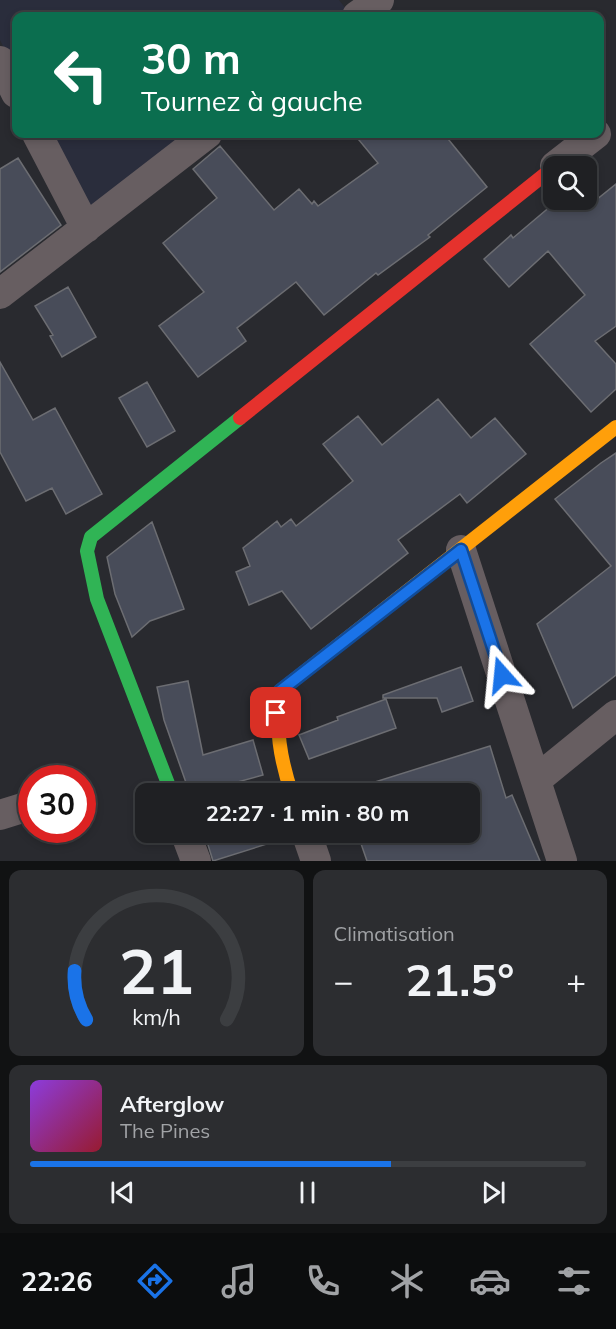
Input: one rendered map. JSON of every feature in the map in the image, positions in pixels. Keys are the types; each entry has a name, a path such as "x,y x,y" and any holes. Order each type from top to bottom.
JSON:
{"street":[{"path":"0,61 12,85"},
{"path":"604,127 616,117"},
{"path":"39,138 86,228"},
{"path":"0,294 202,138"},
{"path":"568,156 591,138"},
{"path":"168,783 97,599 87,551 91,537 543,176"},
{"path":"288,783 280,760 276,713 280,691 616,427"},
{"path":"461,550 562,861"},
{"path":"536,780 616,716"},
{"path":"0,815 18,809"},
{"path":"189,843 195,861"},
{"path":"310,843 316,861"}],"shaded area":[{"path":"0,0 339,0 346,9 342,12 12,12 12,65 0,40"},
{"path":"49,138 180,138 86,211"}],"building":[{"path":"357,138 447,138 487,187 428,235 430,237 378,275 376,273 324,315 296,282 237,328 246,341 198,377 159,326 204,292 163,243 217,198 193,169 220,146 274,210 299,189 312,204 314,201 318,206 378,163"},
{"path":"18,158 61,225 0,272 0,169"},
{"path":"616,184 616,326 595,341 616,364 616,389 591,412 530,344 585,295 548,251 509,287 484,259 511,235 513,238 546,210 597,210 597,199"},
{"path":"68,287 96,337 62,357 50,336 53,335 35,306"},
{"path":"0,362 33,420 55,408 102,494 66,514 52,488 26,501 0,452"},
{"path":"147,382 175,431 147,447 119,398"},
{"path":"438,399 471,438 495,418 526,454 467,503 460,494 398,540 408,553 311,629 282,591 249,605 236,572 250,566 243,548 277,521 281,527 291,519 296,526 353,481 323,444 358,416 382,445"},
{"path":"616,453 616,675 573,708 537,624 611,566 555,499"},
{"path":"152,522 184,609 150,621 132,637 115,594 107,557"},
{"path":"461,667 473,701 442,712 437,698 383,698 383,695"},
{"path":"188,681 203,755 253,740 263,775 234,783 186,783 164,720 157,687"},
{"path":"386,699 396,728 309,759 299,735 338,720 337,717"},
{"path":"490,746 506,798 512,795 540,861 367,861 361,843 480,843 480,783 372,783"},
{"path":"207,843 270,843 213,861"}],"traffic: fast":[{"path":"168,783 97,599 87,551 91,537 240,418"}],"traffic: slow":[{"path":"289,783 280,743 278,717 280,691 616,427"}],"traffic: jam":[{"path":"240,418 543,176"}],"route":[{"path":"276,713 280,691 461,550 502,675"}]}
